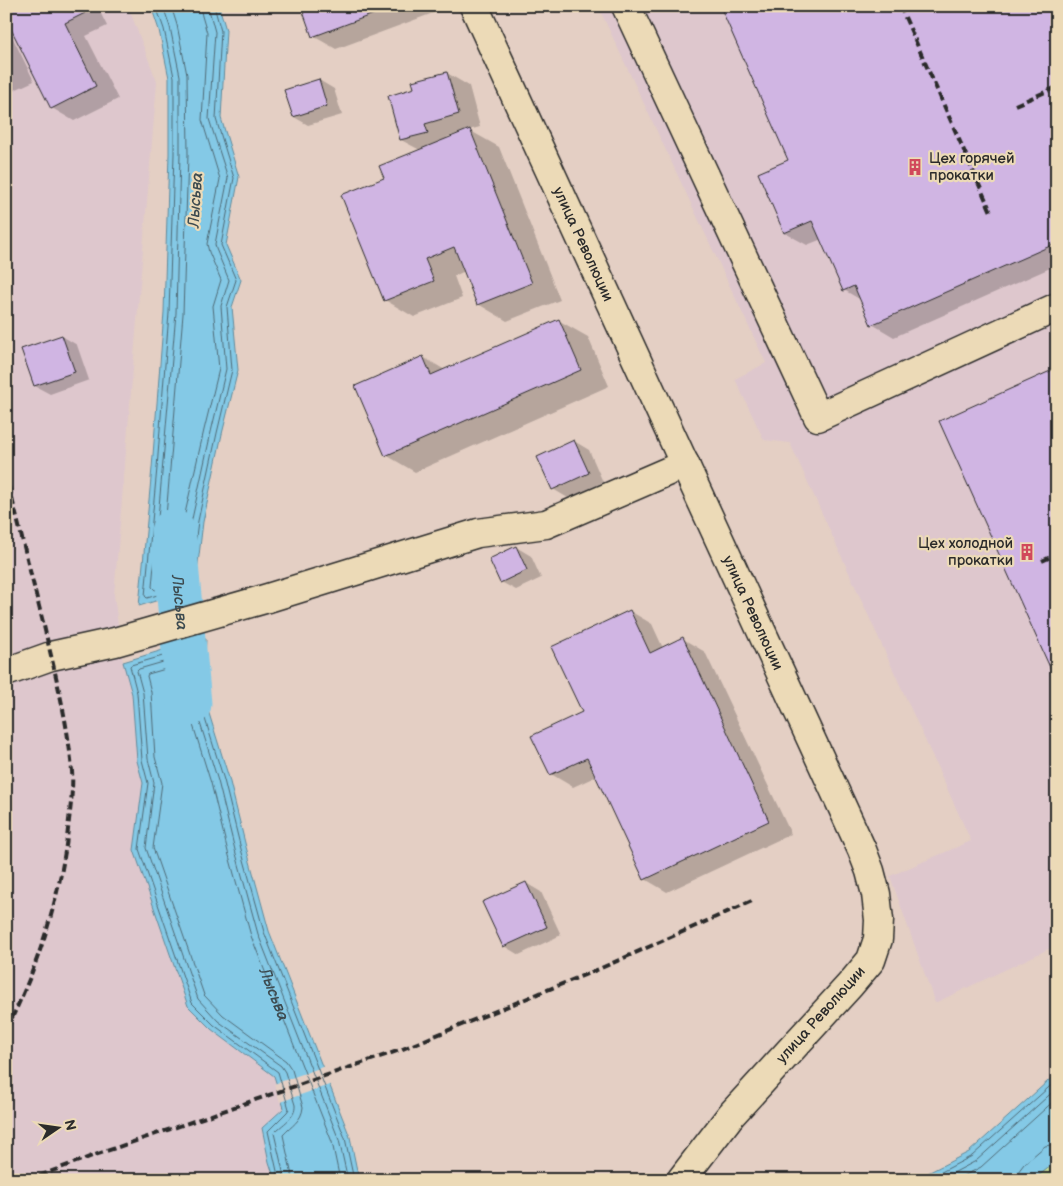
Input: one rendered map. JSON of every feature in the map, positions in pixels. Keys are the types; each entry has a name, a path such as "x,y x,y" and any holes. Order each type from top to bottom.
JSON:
{"street":[{"path":"626,6 818,417 1057,307"},
{"name":"улица Революции","path":"482,10 685,464 862,850 876,894 879,920 878,939 871,960 731,1115 680,1180"},
{"path":"6,672 51,656 115,642 268,598 478,533 546,524 685,464"}],"shaded area":[{"path":"6,6 128,6 157,82 114,595 123,662 132,694 137,761 143,783 134,850 211,1029 274,1075 284,1108 262,1128 275,1180 6,1180"},
{"path":"598,6 1057,6 1057,945 935,1003 890,876 971,841 790,443 764,440 735,379 766,363"}],"green space":[{"path":"1057,1161 1057,1180 1033,1180 1034,1179"}],"water":[{"path":"151,6 219,6 226,30 221,118 239,177 226,245 241,280 232,307 238,370 203,522 195,589 139,606 164,312 169,154 169,78 159,30"},
{"path":"206,639 204,680 207,707 229,778 269,931 350,1137 359,1180 275,1180 262,1128 284,1108 274,1076 211,1029 188,1006 134,850 143,783 137,761 132,694 123,662"},
{"path":"1057,1073 1057,1161 1033,1180 919,1180 922,1176 969,1152"}],"pier":[{"path":"325,1066 332,1084 280,1102 274,1084"}],"building":[{"path":"6,6 82,6 85,13 65,23 96,86 51,109 6,19"},
{"path":"301,6 395,6 312,37"},
{"name":"Цех горячей прокатки","path":"720,6 1057,6 1057,243 871,325 854,286 843,291 812,221 784,233 758,173 788,160"},
{"path":"447,72 459,114 425,124 428,133 400,140 388,96 414,88 412,81"},
{"path":"319,79 327,106 293,117 284,90"},
{"path":"470,129 532,283 477,305 454,247 425,259 434,281 384,301 341,195 384,178 379,166"},
{"path":"559,319 581,370 385,456 355,386 423,356 431,375"},
{"path":"62,335 75,372 34,386 21,349"},
{"name":"Цех холодной прокатки","path":"1057,368 1057,683 939,421"},
{"path":"574,440 589,473 552,490 537,457"},
{"path":"516,546 527,570 500,583 489,559"},
{"path":"630,610 650,653 683,637 769,821 644,880 587,758 550,775 531,736 582,712 551,647"},
{"path":"526,882 547,927 503,947 482,902"}],"waterway":[{"name":"Лысьва","path":"173,532 189,704"}],"railway":[{"path":"900,6 992,214"},
{"path":"1015,105 1057,87"},
{"path":"6,475 61,698 72,777 66,847 55,901 39,954 6,1030"},
{"path":"1042,561 1057,554"},
{"path":"28,1180 400,1050 599,969 752,901"}],"place":[{"name":"Цех горячей прокатки","path":"915,167"},
{"name":"Цех холодной прокатки","path":"1027,552"}]}
